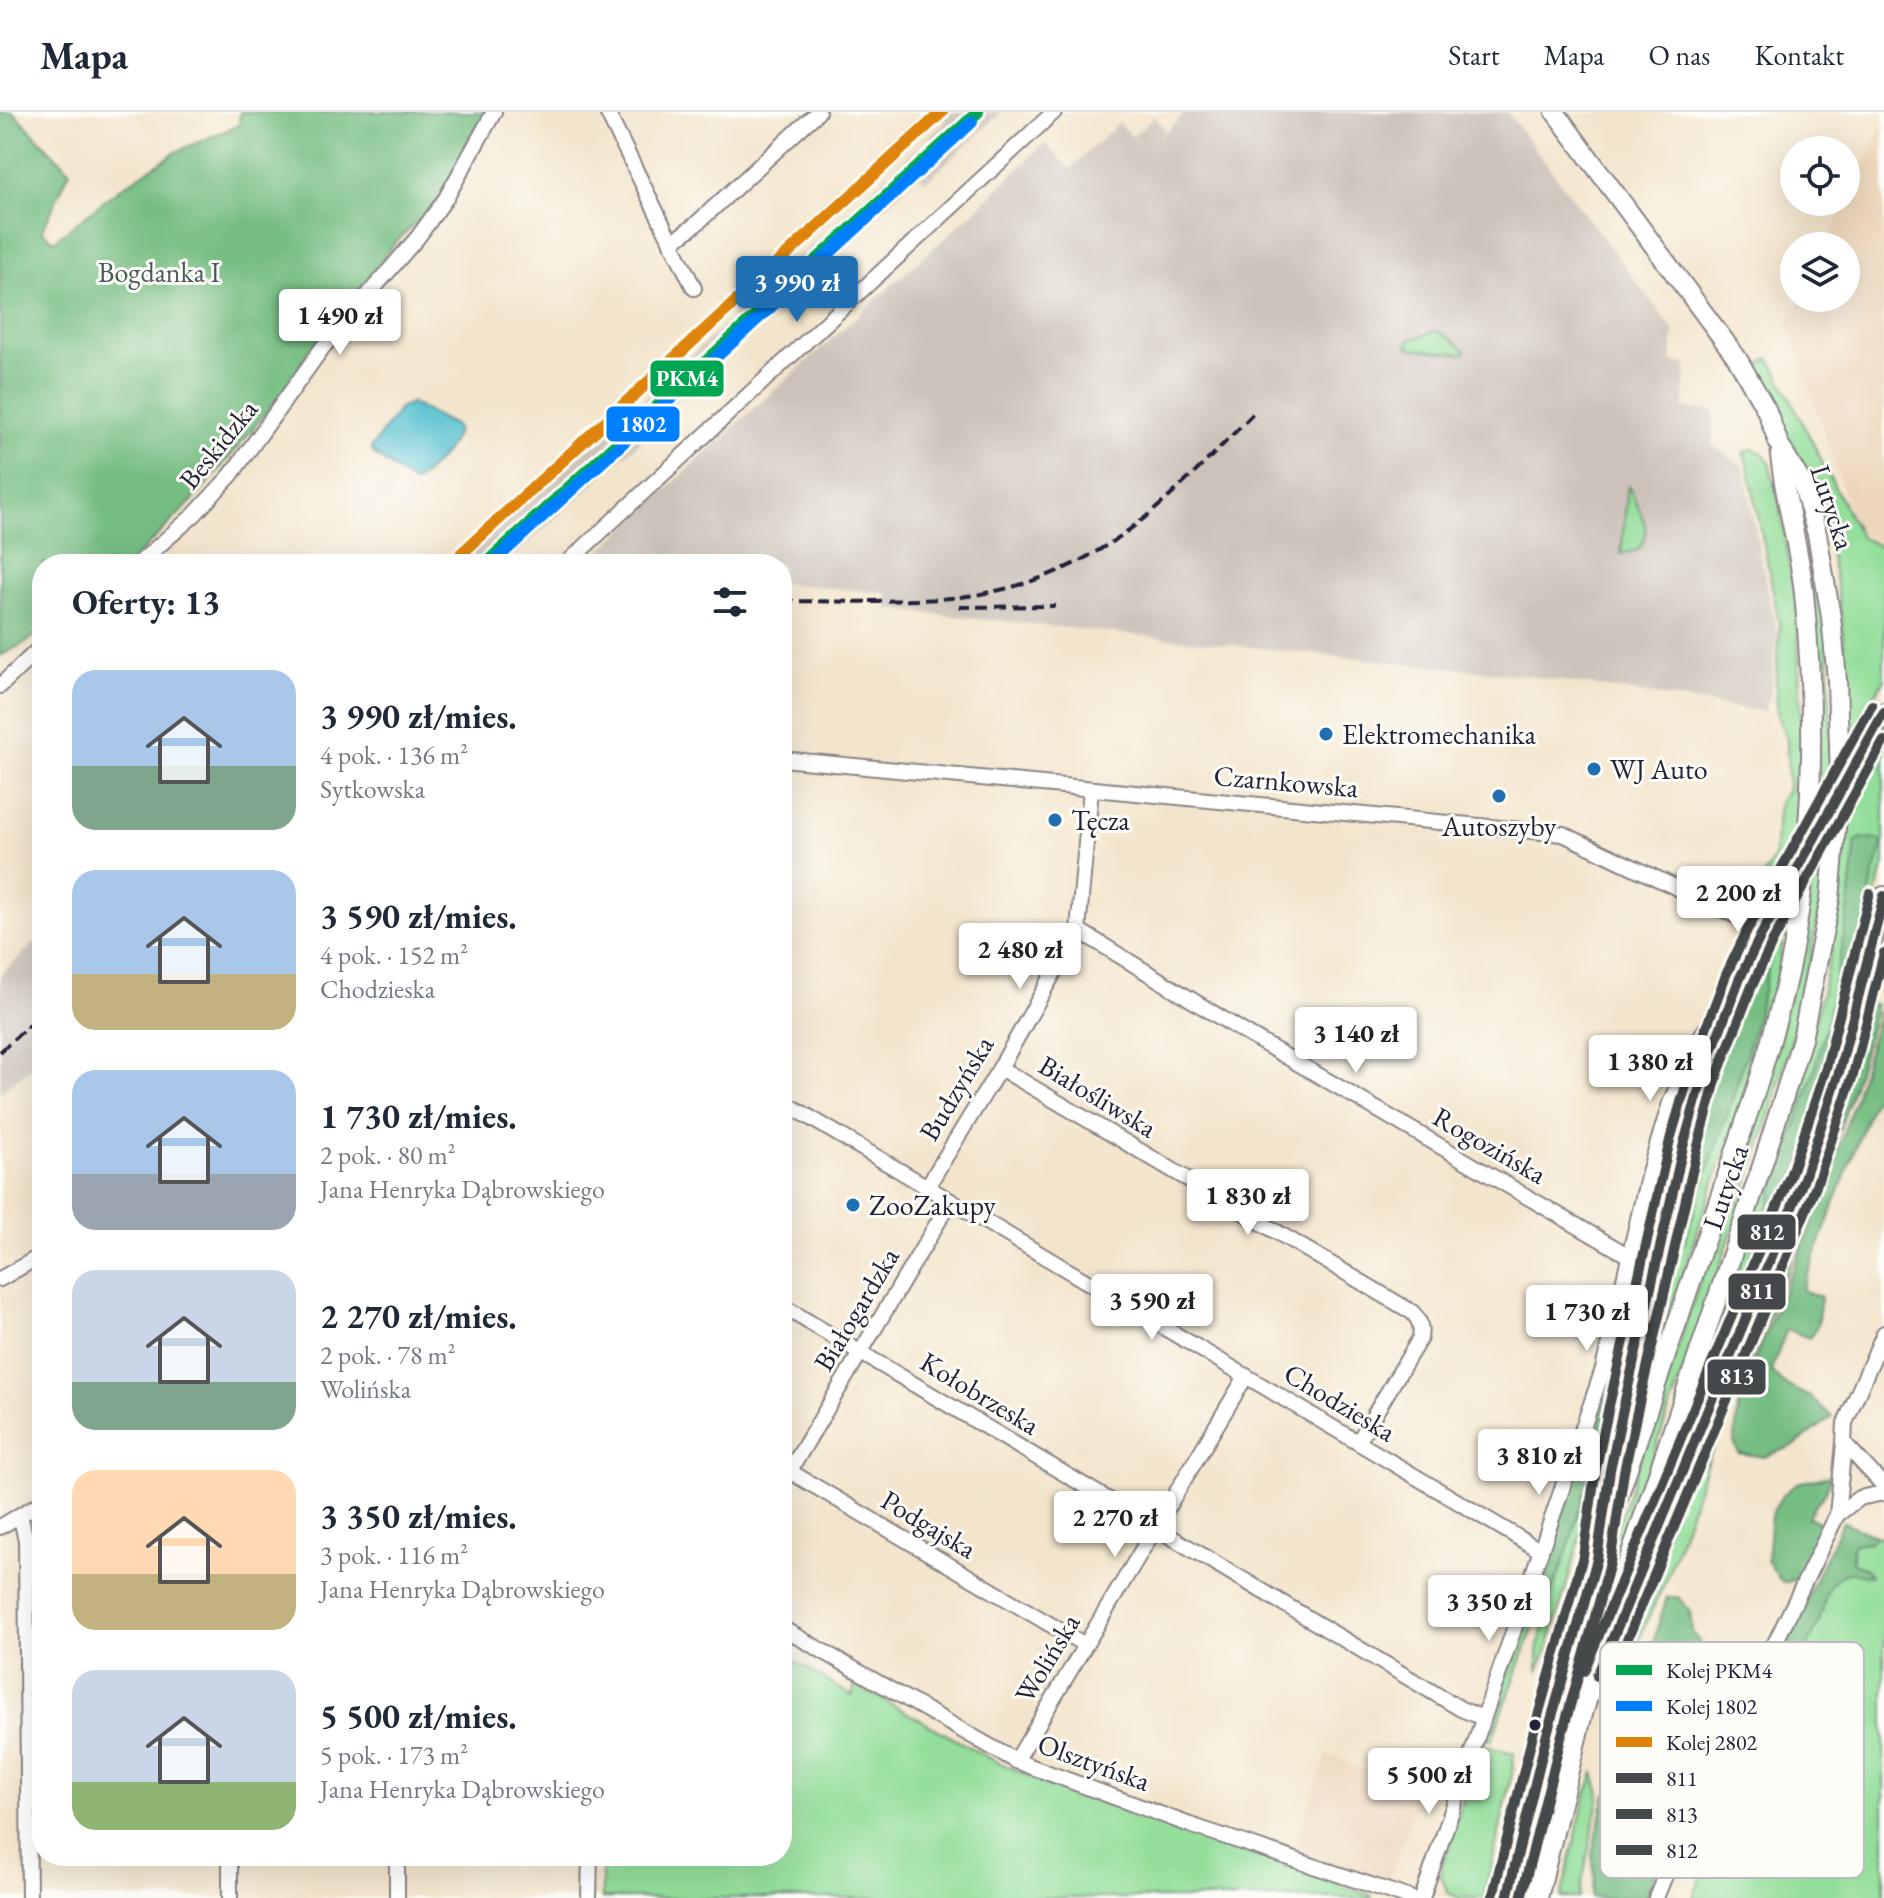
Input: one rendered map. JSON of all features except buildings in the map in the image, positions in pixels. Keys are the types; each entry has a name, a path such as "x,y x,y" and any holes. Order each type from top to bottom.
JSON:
{"main road":[{"name":"Lutycka","path":"1555,112 1737,358 1803,485 1827,583 1835,646 1840,780 1835,857 1825,932 1802,1039 1653,1485 1605,1642"},
{"name":"Lutycka","path":"1597,1559 1754,1096 1775,1026 1796,930 1809,814 1809,667 1802,572 1779,444"},
{"path":"1507,1898 1555,1704 1597,1559 1610,1470 1684,1143 1705,1069 1739,980 1764,929 1884,712"},
{"path":"1611,1642 1803,1181 1842,1060 1884,896"},
{"name":"Lutycka","path":"1586,1703 1600,1657"},
{"path":"1538,1898 1586,1703 1600,1669"}],"street":[{"name":"Beskidzka","path":"149,554 195,514 231,475 323,347 418,237 451,190 494,112"},
{"path":"607,112 694,288"},
{"path":"671,243 695,225 818,112"},
{"path":"577,554 1054,112"},
{"path":"0,686 32,656"},
{"name":"Czarnkowska","path":"792,760 1563,834 1764,929"},
{"name":"Budzyńska","path":"927,1187 1000,1068 1078,930 1091,789"},
{"name":"Rogozińska","path":"1078,930 1244,1032 1629,1256"},
{"path":"1422,1898 1603,1369 1652,1159 1676,1087 1699,1039 1739,980"},
{"name":"Białośliwska","path":"1000,1068 1412,1312 1418,1319 1420,1338 1358,1442"},
{"name":"Chodzieska","path":"792,1107 1541,1551"},
{"name":"Białogardzka","path":"792,1468 950,1202"},
{"path":"0,1279 32,1261"},
{"name":"Kołobrzeska","path":"792,1312 1461,1709 1483,1718"},
{"path":"1775,1642 1837,1515 1845,1423 1884,1333"},
{"name":"Wolińska","path":"1016,1761 1246,1376"},
{"path":"1844,1443 1884,1486"},
{"name":"Podgajska","path":"792,1481 1085,1645"},
{"path":"1837,1515 1859,1498 1884,1493"},
{"path":"0,1527 32,1508"},
{"path":"20,1515 26,1540 29,1898"},
{"name":"Olsztyńska","path":"792,1634 1016,1761 1190,1825 1410,1898"},
{"path":"230,1866 230,1898"},
{"path":"397,1866 397,1898"},
{"path":"589,1898 590,1866"},
{"path":"1656,1898 1664,1878"}],"shaded area":[{"path":"937,112 1002,112 926,181 919,175 650,424 653,430 516,554 459,554 631,394 638,404 946,122"},
{"path":"1187,112 1507,112 1674,331 1671,362 1687,364 1683,408 1715,411 1712,445 1744,467 1777,631 1770,700 1767,700 1765,712 1529,676 887,609 887,593 792,584 792,554 597,554 976,210 1045,143 1070,169 1119,123 1144,149 1133,136 1154,116 1165,129 1159,137"},
{"path":"1884,124 1884,545 1857,532 1788,323 1793,312 1860,312 1860,232 1832,232 1840,216 1860,216 1860,174"},
{"path":"32,945 32,1066 0,1092 0,975"},
{"path":"1327,1754 1419,1794 1388,1883 1293,1850"}],"green space":[{"name":"Bogdanka I","path":"0,112 13,112 70,171 42,231 54,241 119,189 178,151 239,125 240,112 487,112 467,142 439,200 396,242 303,368 199,494 139,554 32,554 32,638 0,656"},
{"path":"1436,331 1465,350 1464,354 1407,346 1409,340"},
{"path":"1770,358 1860,537 1884,548 1884,679 1864,716 1865,763 1884,729 1884,864 1834,1059 1802,1159 1687,1438 1679,1444 1766,1186 1813,1032 1831,949 1844,854 1848,727 1840,606 1831,558 1811,492 1756,367"},
{"path":"1752,449 1763,453 1769,462 1797,609 1802,756 1793,885 1776,981 1754,1066 1617,1466 1690,1153 1733,1017 1771,938 1782,869 1760,904 1748,908 1774,856 1779,803 1788,785 1787,740 1777,715 1780,627 1748,464 1743,453"},
{"path":"1628,485 1643,518 1645,535 1638,550 1621,554"},
{"path":"1805,533 1821,591 1825,623 1830,690 1831,784 1819,784 1813,594"},
{"path":"1862,838 1880,840 1883,844 1841,1009 1839,1028 1830,1053 1824,1093 1760,1265 1723,1330 1723,1320 1741,1270 1747,1269 1815,1068 1848,912 1856,841"},
{"path":"1814,855 1827,856 1815,935 1778,1089 1616,1573 1530,1898 1516,1898 1559,1723 1601,1575 1771,1072 1808,911"},
{"path":"1769,944 1773,944 1765,982 1734,1094 1684,1242 1675,1258 1666,1258 1695,1137 1719,1057 1733,1019"},
{"path":"1876,1005 1842,1123 1801,1237 1707,1463 1699,1465 1695,1462 1809,1181 1865,1008"},
{"path":"1879,1011 1884,1011 1884,1096 1873,1101 1802,1290 1821,1297 1817,1326 1809,1338 1787,1329 1771,1371 1782,1383 1812,1398 1832,1417 1795,1445 1764,1457 1738,1453 1734,1442 1740,1394 1812,1223 1854,1102"},
{"path":"1702,1050 1670,1166 1598,1477 1549,1645 1538,1672 1538,1646 1546,1621 1537,1617 1492,1740 1483,1738 1513,1663 1607,1373 1651,1186 1673,1114"},
{"path":"1618,1348 1601,1431 1569,1547 1545,1604 1537,1604 1535,1594 1600,1404 1614,1349"},
{"path":"1695,1462 1699,1465 1707,1463 1666,1580 1639,1642 1628,1642 1649,1572"},
{"path":"1830,1476 1824,1495 1808,1517 1818,1522 1817,1541 1811,1560 1799,1575 1782,1583 1767,1560 1771,1515 1782,1496 1797,1483"},
{"path":"1843,1522 1884,1539 1884,1898 1693,1898 1700,1878 1864,1878 1864,1642 1792,1642"},
{"path":"1843,1522 1876,1536 1870,1542 1852,1547 1852,1562 1866,1569 1871,1576 1848,1573 1840,1576 1828,1591 1809,1642 1788,1642"},
{"path":"1667,1597 1678,1597 1690,1611 1692,1632 1699,1642 1653,1642"},
{"path":"792,1659 852,1696 855,1684 989,1758 1043,1782 1372,1898 602,1898 602,1866 792,1866"},
{"path":"1484,1746 1514,1753 1512,1774 1484,1898 1460,1898 1448,1893 1441,1876 1442,1867 1478,1753"},
{"path":"1594,1773 1600,1794 1579,1898 1561,1898 1585,1798"},
{"path":"1600,1820 1600,1878 1653,1878 1645,1898 1591,1898 1595,1877 1592,1855"}],"water":[{"path":"411,403 457,429 452,443 440,459 413,483 374,454 371,448 399,409"}],"railway":[{"path":"870,601 981,594 1025,583 1064,568 1100,550 1163,503 1253,414"},
{"path":"792,601 880,602"},
{"path":"959,607 1055,606"},
{"path":"0,1052 32,1022"}],"rail line":[{"name":"2802","path":"461,554 942,112"},
{"name":"PKM4","path":"496,554 978,112"},
{"name":"1802","path":"502,554 972,122"}],"transit line":[{"name":"812","path":"1493,1895 1534,1730 1583,1556 1609,1406 1670,1140 1692,1065 1726,975 1748,929 1872,705"},
{"name":"811","path":"1507,1898 1547,1734 1597,1559 1623,1409 1684,1143 1705,1069 1739,980 1761,935 1884,712"},
{"name":"813","path":"1521,1898 1561,1738 1610,1563 1637,1412 1698,1146 1718,1073 1773,941 1884,741"},
{"name":"812","path":"1584,1671 1790,1176 1826,1068 1870,893"},
{"name":"811","path":"1611,1642 1803,1181 1839,1072 1884,896"},
{"name":"813","path":"1626,1642 1816,1186 1853,1075 1884,953"},
{"name":"811","path":"1597,1676 1600,1669"}],"place":[{"name":"Elektromechanika","path":"1326,734"},
{"name":"WJ Auto","path":"1594,769"},
{"name":"Autoszyby","path":"1499,796"},
{"name":"Tęcza","path":"1055,820"},
{"name":"ZooZakupy","path":"853,1205"}]}
